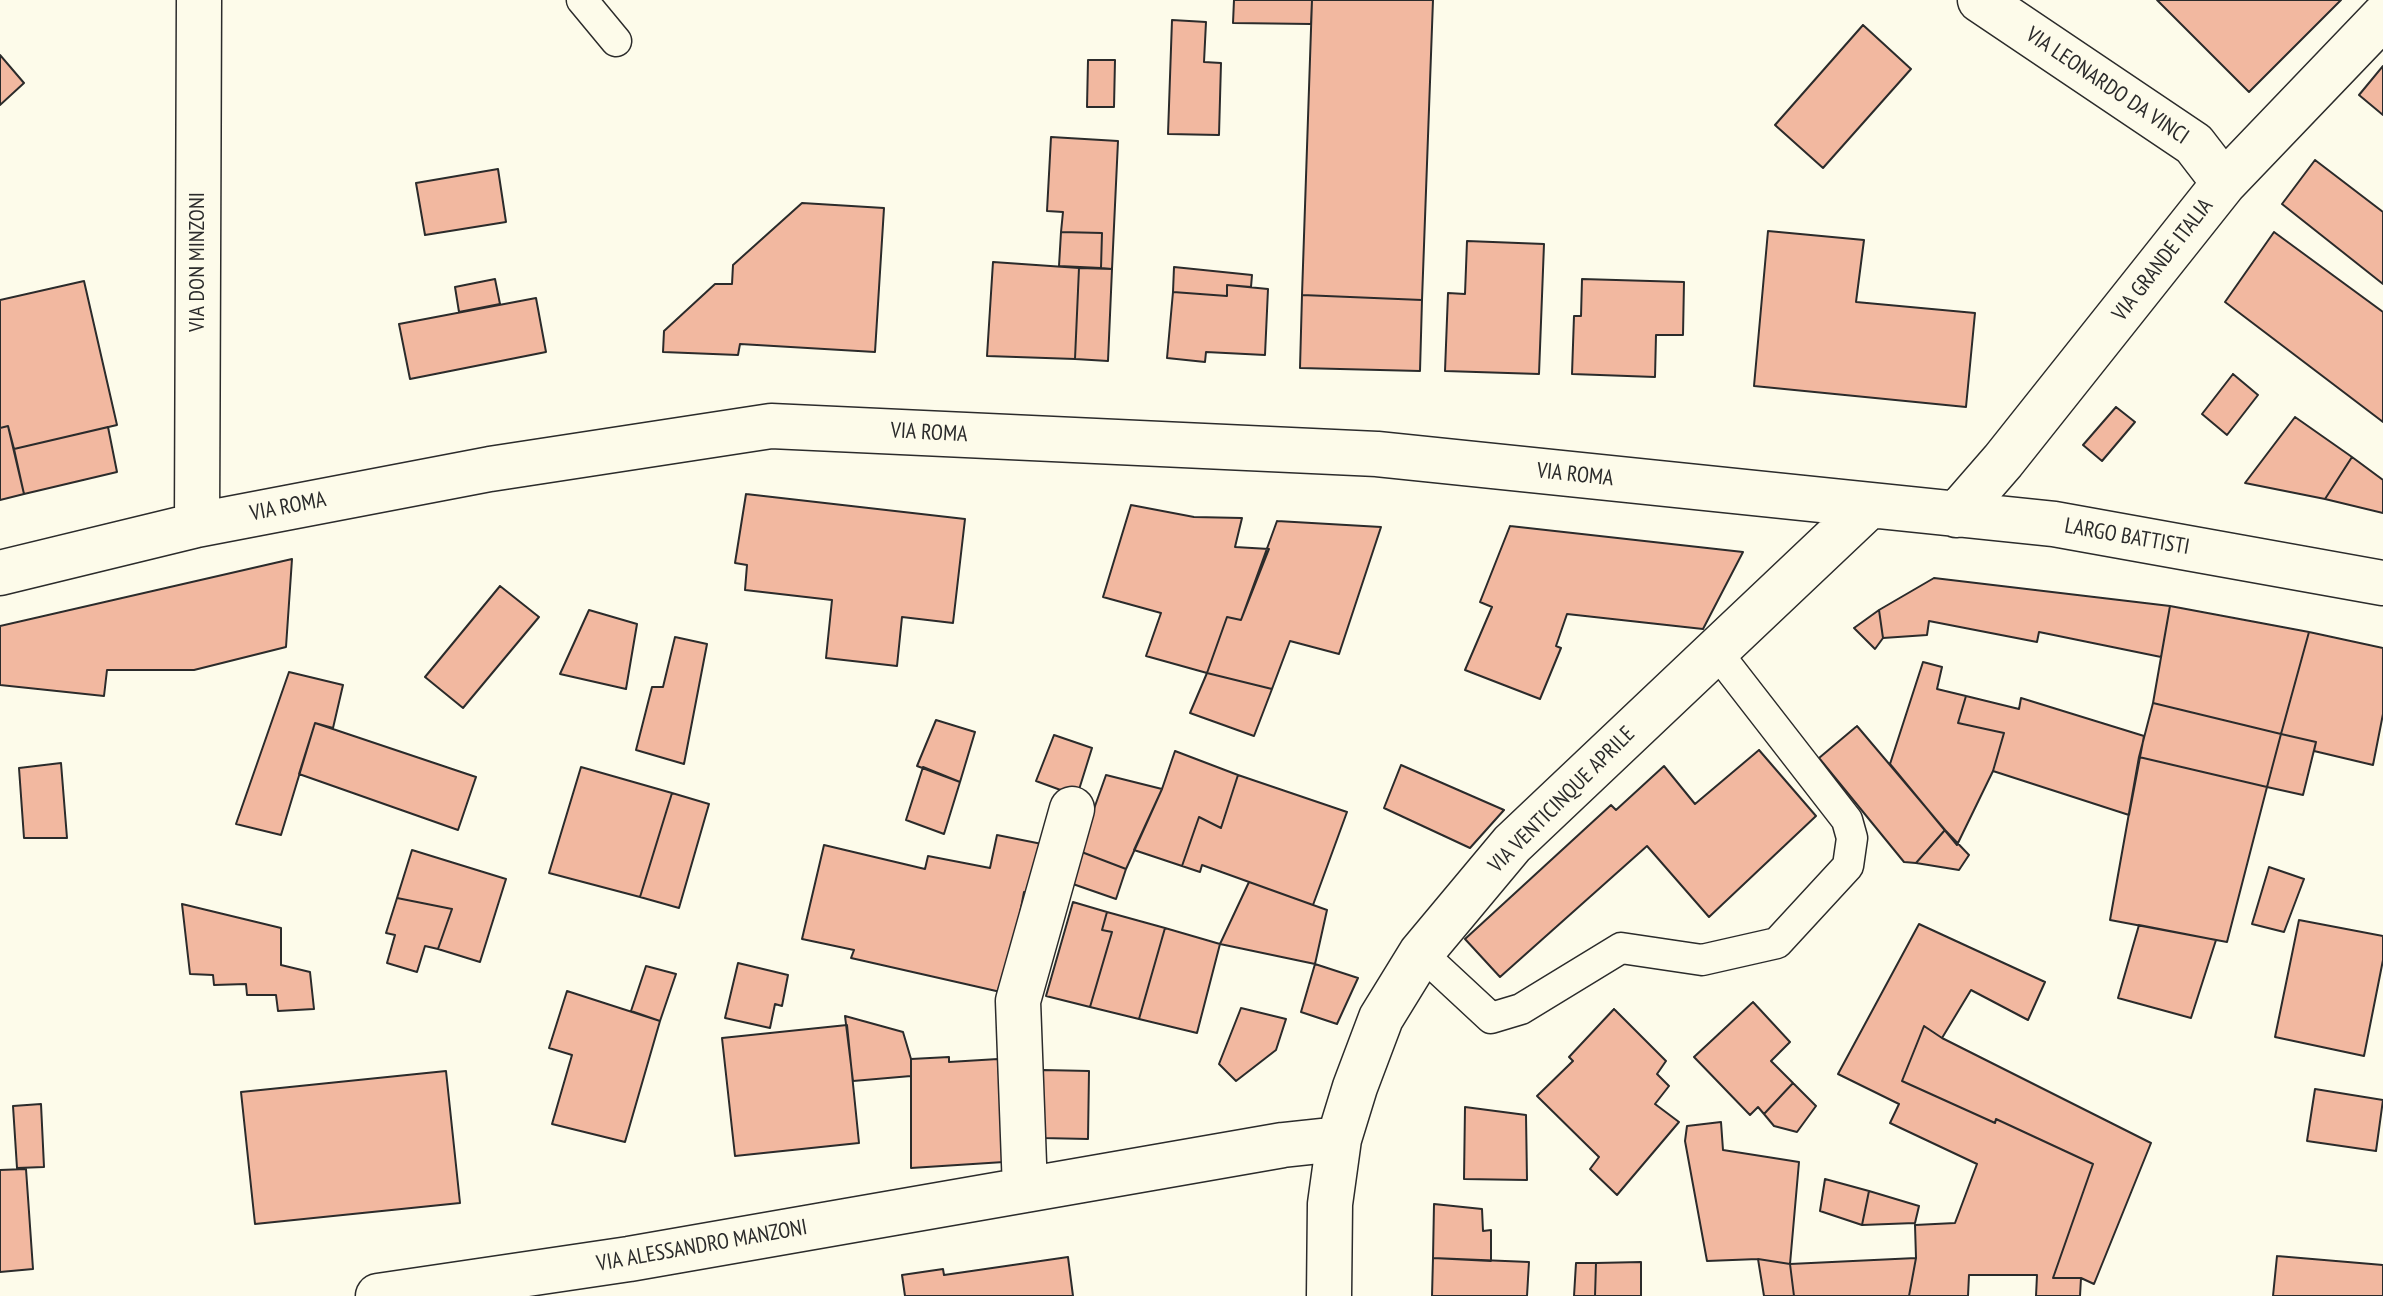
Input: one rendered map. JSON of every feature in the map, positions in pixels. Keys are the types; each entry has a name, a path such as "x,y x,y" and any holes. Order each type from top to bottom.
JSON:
{"street":[{"name":"VIA DON MINZONI","path":"197,525 199,0"},
{"name":"VIA LEONARDO DA VINCI","path":"1980,0 2194,144 2224,183"},
{"name":"VIA GRANDE ITALIA","path":"1956,515 2003,461 2224,183 2383,17"},
{"name":"VIA ROMA","path":"0,573 197,525 490,469 771,426 1377,454 1869,506"},
{"name":"LARGO BATTISTI","path":"1869,506 2054,524 2383,583"},
{"name":"VIA VENTICINQUE APRILE","path":"1329,1296 1330,1204 1339,1139 1381,1018 1421,953 1512,844 1869,506"},
{"path":"1025,1190 1018,1001 1072,809"},
{"name":"VIA ALESSANDRO MANZONI","path":"378,1296 629,1259 1283,1145 1339,1139"}],"lane":[{"path":"582,0 616,41"},
{"path":"1421,953 1491,1018 1521,1009 1621,948 1702,960 1777,943 1848,866 1852,838 1847,820 1715,650"}],"building":[{"path":"1234,0 1312,0 1311,24 1233,23"},
{"path":"1312,0 1433,0 1422,300 1302,295"},
{"path":"2157,0 2341,0 2249,92"},
{"path":"1172,20 1206,22 1204,62 1221,63 1219,135 1168,134"},
{"path":"1863,25 1911,69 1823,168 1775,125"},
{"path":"0,55 24,83 0,105"},
{"path":"1088,60 1115,60 1114,107 1087,107"},
{"path":"2383,66 2383,115 2359,95"},
{"path":"1051,137 1118,141 1112,269 1101,268 1102,233 1061,232 1063,212 1047,211"},
{"path":"2315,160 2383,212 2383,284 2282,204"},
{"path":"498,169 506,222 425,235 416,183"},
{"path":"802,203 884,208 875,352 740,344 738,355 663,352 664,331 715,284 732,284 733,265"},
{"path":"1768,231 1864,240 1856,302 1975,313 1966,407 1754,386"},
{"path":"1061,232 1102,233 1101,268 1059,266"},
{"path":"2274,232 2383,312 2383,422 2225,302"},
{"path":"1467,241 1544,244 1539,374 1445,371 1448,293 1465,294"},
{"path":"993,262 1079,268 1075,359 987,356"},
{"path":"1174,267 1252,275 1251,287 1227,285 1227,296 1173,292"},
{"path":"1079,268 1112,269 1108,361 1075,359"},
{"path":"495,279 500,304 459,312 455,287"},
{"path":"1582,279 1684,282 1683,335 1656,335 1655,377 1572,374 1574,316 1581,316"},
{"path":"84,281 117,425 14,449 8,426 0,428 0,300"},
{"path":"1227,285 1268,289 1265,355 1206,352 1205,362 1167,358 1173,292 1227,296"},
{"path":"1302,295 1422,300 1420,371 1300,368"},
{"path":"536,298 546,352 410,379 399,324"},
{"path":"2233,374 2258,395 2227,435 2202,414"},
{"path":"2116,407 2135,422 2102,461 2083,445"},
{"path":"2295,417 2352,457 2325,499 2245,483"},
{"path":"8,426 24,494 0,500 0,428"},
{"path":"108,427 117,472 24,494 14,449"},
{"path":"2352,457 2383,480 2383,513 2325,499"},
{"path":"746,494 965,519 953,623 902,617 897,666 826,658 832,600 745,590 747,565 735,563"},
{"path":"1131,505 1194,517 1242,518 1235,547 1269,549 1241,620 1227,617 1207,673 1146,656 1161,613 1103,597"},
{"path":"1277,521 1381,527 1339,654 1290,641 1272,689 1207,673 1227,617 1241,620"},
{"path":"1510,526 1743,552 1703,629 1567,614 1556,646 1561,648 1540,699 1465,670 1492,607 1480,602"},
{"path":"292,559 286,647 194,670 107,670 104,696 0,685 0,626"},
{"path":"1934,578 2170,606 2161,657 2039,632 2037,642 1929,621 1927,635 1883,638 1879,610"},
{"path":"500,586 539,617 463,708 425,677"},
{"path":"2170,606 2309,632 2281,734 2153,703"},
{"path":"589,610 637,624 626,689 560,674"},
{"path":"1879,610 1883,638 1875,649 1854,628"},
{"path":"2309,632 2383,648 2383,714 2373,765 2314,751 2316,742 2281,734"},
{"path":"675,637 707,644 684,764 636,750 652,687 663,687"},
{"path":"1923,662 1942,667 1937,689 1966,696 1958,723 2004,733 1993,771 1957,845 1890,764"},
{"path":"289,672 343,685 333,728 315,723 281,835 236,824"},
{"path":"1207,673 1272,689 1254,736 1190,713"},
{"path":"1966,696 2019,709 2021,698 2144,736 2129,815 1993,771 2004,733 1958,723"},
{"path":"2153,703 2281,734 2267,787 2139,757"},
{"path":"936,720 975,732 960,782 917,766"},
{"path":"315,723 476,777 458,830 299,774"},
{"path":"1857,726 1945,830 1916,863 1904,862 1819,758"},
{"path":"2281,734 2316,742 2303,795 2267,787"},
{"path":"1054,735 1092,748 1077,796 1036,781"},
{"path":"1759,750 1816,816 1709,917 1647,846 1500,977 1465,939 1611,805 1616,810 1664,766 1695,804"},
{"path":"1175,751 1238,775 1221,828 1199,817 1182,866 1134,850 1162,789"},
{"path":"2139,757 2267,787 2227,942 2110,920"},
{"path":"61,763 67,838 24,838 19,768"},
{"path":"1401,765 1504,810 1470,848 1384,808"},
{"path":"581,767 672,793 640,897 549,873"},
{"path":"923,767 960,782 944,834 906,820"},
{"path":"1106,775 1162,789 1126,869 1079,851"},
{"path":"1238,775 1347,812 1313,905 1202,865 1200,872 1182,866 1199,817 1221,828"},
{"path":"672,793 709,804 679,908 640,897"},
{"path":"1945,830 1969,855 1959,870 1916,863"},
{"path":"997,835 1047,845 1037,893 1024,892 1005,993 851,958 854,950 802,939 824,845 925,869 928,856 990,868"},
{"path":"412,850 506,879 480,962 438,949 452,909 397,898"},
{"path":"1079,851 1126,869 1116,899 1070,883"},
{"path":"2269,867 2304,879 2284,932 2252,924"},
{"path":"1249,882 1327,910 1315,964 1220,944"},
{"path":"397,898 452,909 438,949 425,946 417,972 387,963 395,935 386,933"},
{"path":"1073,902 1107,912 1102,930 1112,932 1090,1007 1046,996"},
{"path":"182,904 281,928 281,965 310,972 314,1009 278,1011 276,995 247,995 246,984 214,985 213,975 190,974"},
{"path":"1107,912 1165,928 1139,1019 1090,1007 1112,932 1102,930"},
{"path":"2299,920 2383,936 2383,960 2364,1056 2275,1037"},
{"path":"1919,924 2045,982 2028,1020 1971,990 1942,1038 1924,1026 1902,1081 1995,1123 1996,1119 2093,1164 2053,1278 2081,1278 2080,1296 2036,1296 2037,1275 1969,1275 1968,1296 1909,1296 1916,1258 1915,1225 1955,1223 1977,1164 1890,1123 1899,1104 1838,1074"},
{"path":"2139,925 2216,940 2191,1018 2118,998"},
{"path":"1165,928 1220,944 1197,1033 1139,1019"},
{"path":"738,963 788,975 782,1006 775,1004 770,1028 725,1018"},
{"path":"1315,964 1358,978 1337,1024 1301,1012"},
{"path":"646,966 676,974 660,1021 631,1011"},
{"path":"567,991 660,1021 625,1142 552,1124 572,1055 549,1048"},
{"path":"1753,1002 1790,1042 1771,1061 1793,1083 1764,1114 1758,1107 1750,1115 1694,1057"},
{"path":"1241,1008 1286,1019 1276,1050 1236,1081 1219,1064"},
{"path":"1614,1009 1666,1061 1657,1074 1669,1086 1655,1104 1679,1122 1617,1195 1590,1169 1599,1157 1537,1096 1573,1061 1569,1057"},
{"path":"845,1016 903,1032 911,1059 911,1076 853,1081"},
{"path":"847,1025 859,1143 735,1156 722,1038"},
{"path":"1924,1026 1942,1038 2151,1143 2094,1284 2081,1278 2053,1278 2093,1164 1996,1119 1995,1123 1902,1081"},
{"path":"949,1057 949,1062 998,1059 1004,1162 911,1168 911,1059"},
{"path":"1043,1070 1089,1071 1088,1139 1042,1138"},
{"path":"446,1071 460,1203 255,1224 241,1092"},
{"path":"1793,1083 1816,1106 1797,1132 1774,1126 1764,1114"},
{"path":"2315,1089 2383,1100 2376,1151 2307,1141"},
{"path":"41,1104 44,1167 17,1168 13,1106"},
{"path":"1465,1107 1526,1115 1527,1180 1464,1179"},
{"path":"1721,1122 1723,1150 1799,1162 1790,1264 1758,1259 1707,1261 1685,1141 1687,1126"},
{"path":"26,1169 33,1269 0,1272 0,1170"},
{"path":"1825,1179 1869,1191 1862,1225 1820,1211"},
{"path":"1869,1191 1919,1206 1915,1223 1862,1225"},
{"path":"1434,1204 1482,1209 1483,1231 1491,1230 1491,1261 1433,1258"},
{"path":"2277,1256 2383,1265 2383,1296 2273,1296"},
{"path":"1068,1257 1073,1296 905,1296 902,1275 943,1269 944,1275"},
{"path":"1433,1258 1529,1262 1527,1296 1432,1296"},
{"path":"1916,1258 1909,1296 1794,1296 1790,1264"},
{"path":"1758,1259 1790,1264 1794,1296 1764,1296"},
{"path":"1641,1262 1641,1296 1595,1296 1596,1263"},
{"path":"1576,1263 1596,1263 1595,1296 1574,1296"}]}
